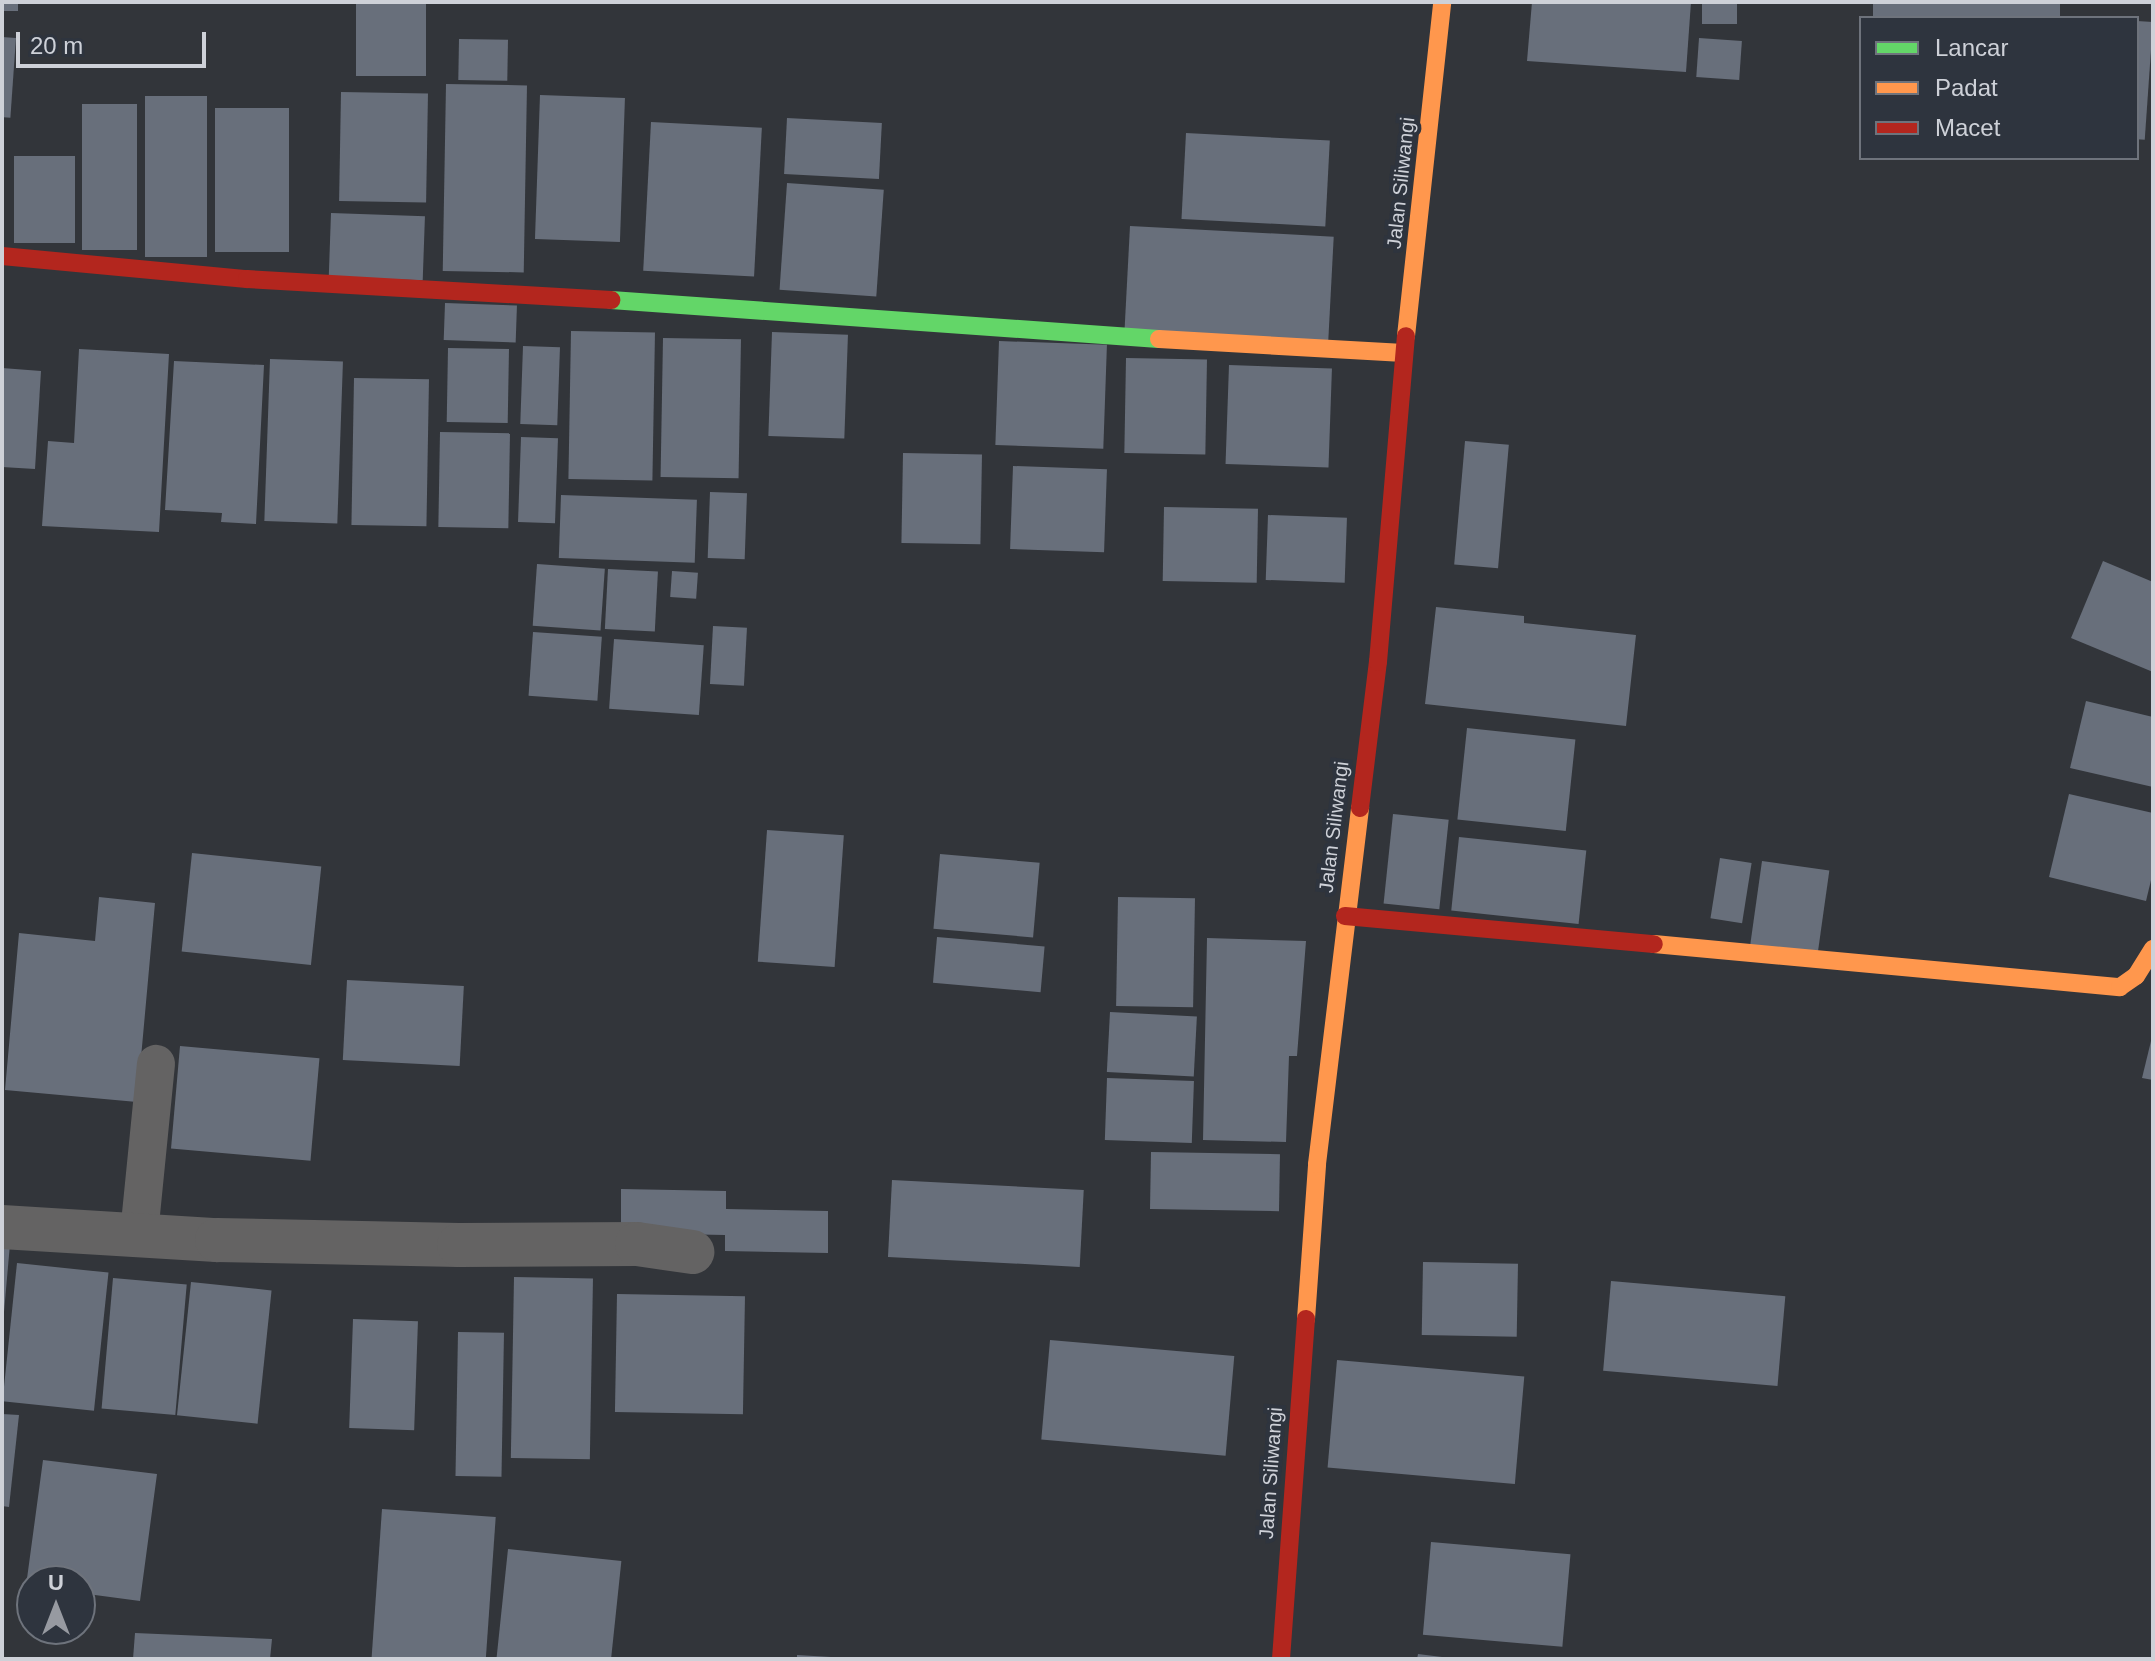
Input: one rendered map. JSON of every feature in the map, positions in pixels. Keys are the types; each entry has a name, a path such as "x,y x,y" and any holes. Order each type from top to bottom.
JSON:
{"street":[{"name":"Jalan Siliwangi","path":"1281,1659 1317,1164 1378,662 1404,353 1442,2"},
{"path":"2,256 247,279 811,312 1049,332 1404,353"},
{"path":"1345,916 2120,987 2136,976 2153,949"},
{"path":"2,1227 312,1242 637,1244 692,1252"}],"lane":[{"path":"139,1234 156,1064"}],"building":[{"path":"2,2 18,2 18,11 2,11"},
{"path":"356,2 426,2 426,76 356,76"},
{"path":"1532,2 1691,2 1686,72 1527,61"},
{"path":"1702,2 1737,2 1737,24 1702,24"},
{"path":"1873,2 2060,2 2060,16 1873,16"},
{"path":"2139,21 2153,22 2145,140 2139,139"},
{"path":"2,37 16,38 10,118 2,117"},
{"path":"1699,38 1742,41 1739,80 1696,77"},
{"path":"459,39 508,40 507,81 458,80"},
{"path":"446,84 527,85 524,272 443,271"},
{"path":"341,92 428,94 426,203 339,201"},
{"path":"540,95 625,98 620,242 535,239"},
{"path":"145,96 207,96 207,257 145,257"},
{"path":"82,104 137,104 137,250 82,250"},
{"path":"215,108 289,108 289,252 215,252"},
{"path":"787,118 882,123 879,179 784,174"},
{"path":"651,122 762,128 754,277 643,271"},
{"path":"1186,133 1330,141 1325,226 1181,219"},
{"path":"14,156 75,156 75,243 14,243"},
{"path":"787,183 884,190 876,297 780,290"},
{"path":"331,213 425,216 423,280 329,277"},
{"path":"1130,226 1334,237 1328,343 1124,332"},
{"path":"445,303 517,306 516,342 444,340"},
{"path":"571,331 655,332 652,480 568,479"},
{"path":"772,332 848,335 844,439 768,436"},
{"path":"663,338 741,339 739,478 661,477"},
{"path":"999,341 1107,345 1103,449 995,445"},
{"path":"523,346 560,347 557,425 520,424"},
{"path":"448,348 509,349 508,423 447,422"},
{"path":"79,349 169,354 159,532 42,526 48,441 74,443"},
{"path":"1126,358 1207,359 1205,454 1124,453"},
{"path":"270,359 343,362 337,523 264,521"},
{"path":"174,361 264,365 256,524 221,522 222,513 165,510"},
{"path":"1229,365 1332,369 1328,468 1226,464"},
{"path":"2,368 41,371 35,469 2,467"},
{"path":"354,378 429,379 426,526 351,525"},
{"path":"440,432 510,433 508,528 438,527"},
{"path":"521,437 558,438 555,523 518,522"},
{"path":"1465,441 1509,445 1498,568 1454,565"},
{"path":"903,453 982,454 980,544 901,543"},
{"path":"1013,466 1107,469 1104,552 1010,549"},
{"path":"710,492 747,493 745,559 708,558"},
{"path":"561,495 697,500 695,563 559,558"},
{"path":"1164,507 1258,509 1257,583 1163,581"},
{"path":"1268,515 1347,518 1345,583 1266,580"},
{"path":"2103,561 2153,582 2153,672 2071,638"},
{"path":"537,564 605,569 601,631 533,626"},
{"path":"608,569 658,572 655,632 605,629"},
{"path":"672,571 698,573 696,599 670,597"},
{"path":"1436,607 1524,616 1524,623 1636,635 1626,726 1425,704"},
{"path":"713,626 747,628 744,686 710,684"},
{"path":"533,632 602,637 597,701 529,696"},
{"path":"614,639 704,645 699,715 609,709"},
{"path":"2086,701 2153,717 2153,787 2070,768"},
{"path":"1467,728 1575,739 1566,831 1457,819"},
{"path":"2069,794 2153,813 2153,872 2146,901 2049,877"},
{"path":"1393,814 1449,820 1439,909 1384,904"},
{"path":"767,830 844,835 835,967 758,962"},
{"path":"1459,837 1586,850 1579,924 1451,911"},
{"path":"192,853 321,867 311,965 182,951"},
{"path":"940,854 1040,863 1033,937 933,929"},
{"path":"1720,858 1752,863 1742,923 1710,918"},
{"path":"1762,861 1829,870 1817,956 1750,946"},
{"path":"99,897 155,903 137,1102 5,1090 19,933 95,941"},
{"path":"1118,897 1195,898 1193,1007 1116,1006"},
{"path":"937,937 1045,946 1041,992 933,983"},
{"path":"1207,938 1306,941 1297,1056 1289,1056 1286,1142 1203,1140"},
{"path":"347,980 464,986 460,1066 343,1060"},
{"path":"1110,1012 1197,1017 1194,1076 1107,1072"},
{"path":"2153,1037 2153,1080 2142,1078"},
{"path":"180,1046 319,1058 310,1161 171,1149"},
{"path":"1107,1078 1194,1081 1192,1143 1105,1140"},
{"path":"1151,1152 1280,1154 1279,1211 1150,1209"},
{"path":"892,1180 1084,1190 1080,1267 888,1257"},
{"path":"621,1189 726,1191 726,1209 828,1211 828,1253 725,1251 725,1235 621,1233"},
{"path":"2,1244 10,1244 4,1312 2,1312"},
{"path":"1423,1262 1518,1264 1517,1337 1422,1335"},
{"path":"17,1263 108,1273 94,1411 2,1401"},
{"path":"514,1277 593,1278 590,1459 511,1458"},
{"path":"113,1278 187,1284 175,1415 102,1409"},
{"path":"1611,1281 1785,1296 1777,1386 1603,1371"},
{"path":"191,1282 272,1290 258,1424 177,1415"},
{"path":"617,1294 745,1296 743,1414 615,1412"},
{"path":"353,1319 418,1321 414,1430 349,1428"},
{"path":"458,1332 504,1333 501,1477 455,1476"},
{"path":"1050,1340 1234,1356 1226,1456 1041,1440"},
{"path":"1337,1360 1524,1376 1515,1484 1328,1468"},
{"path":"2,1414 19,1415 9,1507 2,1506"},
{"path":"43,1460 157,1474 140,1601 96,1595 96,1565 29,1565"},
{"path":"382,1509 496,1517 486,1659 372,1659"},
{"path":"1431,1542 1570,1554 1562,1647 1423,1635"},
{"path":"508,1549 621,1561 611,1659 496,1659"},
{"path":"135,1633 272,1639 270,1659 133,1659"},
{"path":"1418,1654 1442,1657 1442,1659 1417,1659"},
{"path":"797,1655 831,1657 831,1659 797,1659"}],"traffic: fast":[{"path":"611,300 1159,339"}],"traffic: slow":[{"path":"1406,336 1442,2"},
{"path":"1159,339 1404,353"},
{"path":"1306,1319 1317,1164 1360,808"},
{"path":"1654,944 2120,987 2136,976 2153,949"}],"traffic: jam":[{"path":"2,256 247,279 611,300"},
{"path":"1360,808 1378,662 1406,336"},
{"path":"1345,916 1654,944"},
{"path":"1281,1659 1306,1319"}]}
